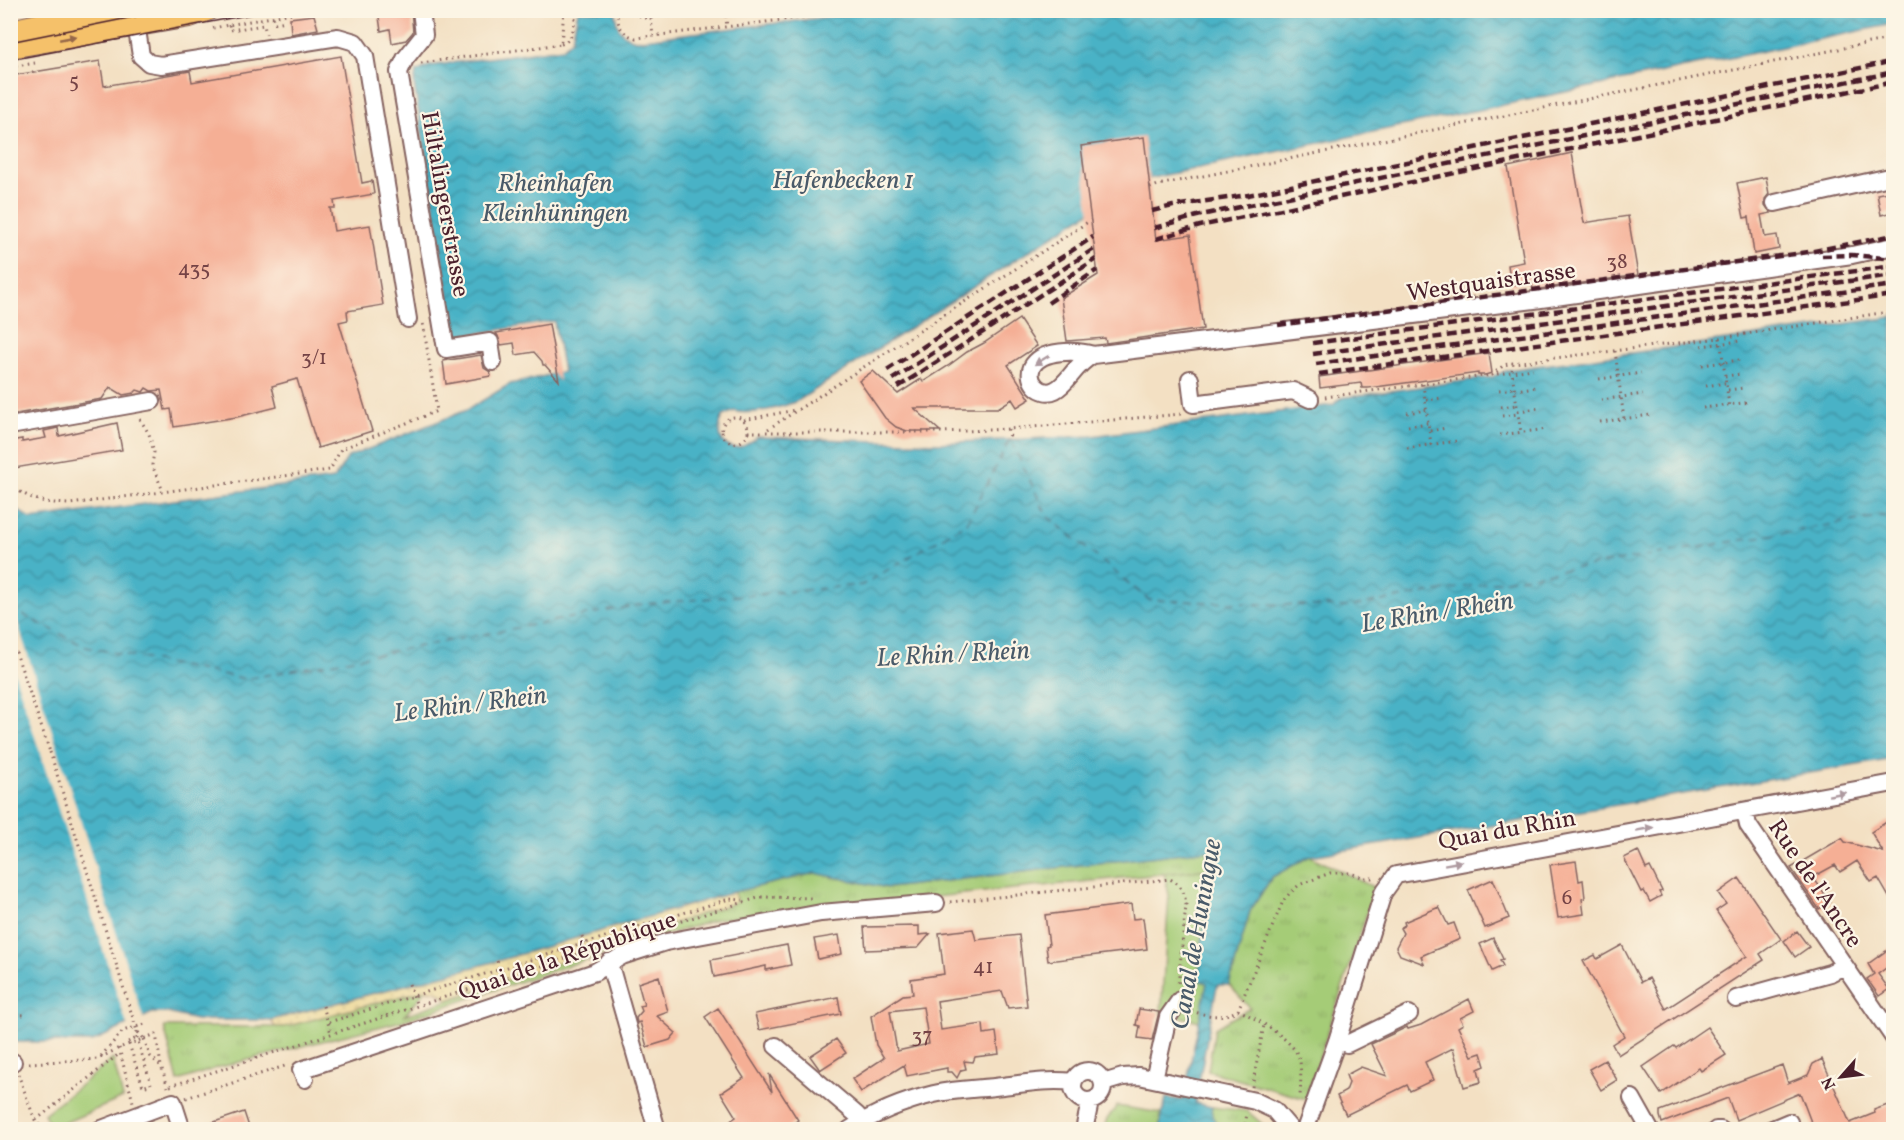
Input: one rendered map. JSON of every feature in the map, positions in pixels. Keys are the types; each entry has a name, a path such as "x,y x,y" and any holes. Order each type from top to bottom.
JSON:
{"main road":[{"path":"10,48 133,15"},
{"path":"10,30 38,24 133,15 205,16"}],"street":[{"name":"Hiltalingerstrasse","path":"421,10 424,35 405,59 399,72 446,349 490,342 493,362"},
{"path":"133,15 141,56 149,63 161,65 338,37 355,42 365,56 407,314"},
{"path":"1775,202 1893,176"},
{"name":"Westquaistrasse","path":"1093,355 1534,300 1852,255 1893,246"},
{"path":"1190,379 1193,404 1293,391 1310,399"},
{"path":"10,426 152,401"},
{"name":"Quai du Rhin","path":"1305,1130 1337,1041 1383,893 1396,874 1745,812 1893,783"},
{"name":"Rue de l'Ancre","path":"1745,812 1748,825 1893,1038"},
{"name":"Quai de la République","path":"305,1079 301,1070 595,972 622,956 666,942 837,911 936,903"},
{"path":"609,962 657,1130"},
{"path":"1736,999 1830,973 1844,966"},
{"path":"1160,1080 1168,1017 1180,1000"},
{"path":"1337,1041 1347,1044 1409,1014"},
{"path":"776,1046 857,1115 855,1126"},
{"path":"1084,1071 1093,1071 1100,1076 1103,1083 1102,1092 1097,1099 1090,1102 1082,1101 1072,1090 1072,1082 1084,1071"},
{"path":"1103,1083 1123,1077 1139,1076 1255,1101 1274,1110 1291,1130"},
{"path":"855,1126 903,1103 936,1094 1060,1080 1072,1082"},
{"path":"1632,1098 1650,1130"},
{"path":"99,1130 173,1102 182,1130"},
{"path":"1084,1130 1090,1102"},
{"path":"1770,1130 1789,1122"},
{"path":"1716,1130 1721,1130"}],"path":[{"path":"205,16 273,16 308,10"},
{"path":"561,44 564,10"},
{"path":"417,65 566,43 570,38 576,10"},
{"path":"617,10 618,25 628,36 636,38 862,10"},
{"path":"636,10 642,18 704,10"},
{"path":"725,10 727,27"},
{"path":"273,16 274,23 286,21"},
{"path":"651,18 653,36"},
{"path":"1150,188 1169,182 1893,38"},
{"path":"766,431 1091,220"},
{"path":"10,485 45,503 70,504 330,470 341,449 437,411 420,308 407,314"},
{"path":"1720,338 1729,405"},
{"path":"1701,346 1741,341"},
{"path":"1615,351 1624,419"},
{"path":"1702,365 1740,360"},
{"path":"1513,363 1512,372 1521,433"},
{"path":"1497,374 1533,369"},
{"path":"1599,379 1641,373"},
{"path":"1725,376 1742,374"},
{"path":"1706,386 1726,383"},
{"path":"1423,384 1431,445"},
{"path":"1499,390 1536,387"},
{"path":"1727,390 1744,388"},
{"path":"1601,400 1643,394"},
{"path":"1425,400 1442,398"},
{"path":"1703,408 1750,402"},
{"path":"132,405 149,434 154,452 152,465 163,491"},
{"path":"1502,407 1517,405"},
{"path":"1502,416 1539,408"},
{"path":"764,409 764,415"},
{"path":"744,420 748,429 745,439 734,444 724,438 721,431 726,420 737,417 744,420 798,409"},
{"path":"1407,413 1426,410"},
{"path":"1600,422 1651,415"},
{"path":"1408,426 1428,423"},
{"path":"1429,431 1446,428"},
{"path":"1009,429 1010,439"},
{"path":"1500,435 1546,429"},
{"path":"1407,448 1457,441"},
{"path":"10,635 137,1031 151,1084 143,1087 128,1043"},
{"path":"936,903 1170,879 1185,894 1186,905 1177,993 1190,1011 1214,1017 1226,1016 1239,1010 1280,910 1289,894 1299,885 1330,873 1350,873 1365,878 1376,878"},
{"path":"329,1022 729,899 745,901 761,897 814,898"},
{"path":"128,1043 156,1034 160,1066 168,1086 587,951 582,936"},
{"path":"538,957 541,966"},
{"path":"496,961 503,978"},
{"path":"460,981 464,991"},
{"path":"409,984 415,995 417,1006"},
{"path":"323,1006 331,1033"},
{"path":"1239,1010 1264,1025 1294,1049 1299,1060 1300,1097"},
{"path":"10,1014 25,1015"},
{"path":"98,1059 123,1031 145,1024"},
{"path":"1252,1088 1264,1025"},
{"path":"137,1031 144,1039 150,1056 160,1066"},
{"path":"43,1130 35,1120 12,1062 98,1059 137,1038"},
{"path":"119,1048 137,1115"},
{"path":"35,1120 119,1054"},
{"path":"1244,1130 1247,1110"}],"green space":[{"path":"1208,850 1210,869 718,919 609,952 402,1021 220,1067 178,1081 164,1027 285,1027 426,990 405,1015 737,902 734,892 815,873 888,888"},
{"path":"1310,856 1375,888 1306,1099 1208,1071 1215,1028 1250,1008 1229,985 1250,911 1272,877"},
{"path":"1210,869 1198,980 1207,983 1200,1021 1161,1013 1169,895 1164,873"},
{"path":"113,1059 123,1098 52,1128 44,1114"},
{"path":"1117,1106 1162,1113 1159,1129 1103,1130 1107,1119"},
{"path":"1212,1107 1247,1111 1268,1129 1219,1129 1213,1117"}],"sand":[{"path":"734,892 737,902 448,1000 437,991 426,990 285,1027 275,1027 271,1020 497,961"}],"water":[{"path":"886,10 1893,11 1893,24 1151,178 1125,189 799,400 758,412 734,411 723,416 720,436 725,444 735,448 750,443 757,437 938,443 1092,436 1333,405 1340,398 1492,377 1508,370 1893,317 1893,759 1310,856 1272,877 1250,911 1229,985 1218,985 1216,991 1195,1103 1212,1107 1213,1117 1219,1129 1159,1129 1166,1098 1183,1100 1207,983 1198,980 1210,869 1208,850 888,888 815,873 734,892 497,961 271,1020 196,1020 168,1013 152,1013 92,1042 11,1042 10,505 31,519 334,479 348,457 467,410 510,384 563,372 554,321 455,337 414,84 416,72 429,66 563,48 572,39 578,11 615,11 620,30 626,36 636,40"}],"pier":[{"path":"11,602 144,1020 128,1028 11,662"}],"building":[{"path":"378,10 411,10 413,32 406,40 392,43 390,29 381,31"},
{"path":"314,15 318,29 291,34 290,18"},
{"path":"341,56 362,183 372,181 374,194 334,201 335,208 330,208 334,231 370,225 383,305 347,311 348,320 339,322 372,431 318,448 297,379 272,386 277,407 237,417 174,427 171,409 165,410 161,390 151,391 146,388 143,392 137,390 134,393 123,395 110,387 102,399 10,415 10,76 100,61 104,86 190,71 192,82"},
{"path":"1144,137 1156,240 1190,235 1203,329 1106,343 1105,338 1067,341 1061,298 1098,275 1081,146"},
{"path":"1572,153 1584,223 1628,216 1638,275 1533,290 1532,284 1511,285 1508,265 1524,262 1508,167"},
{"path":"1766,177 1769,194 1765,199 1765,205 1771,213 1761,215 1765,237 1777,235 1779,249 1754,254 1749,217 1744,218 1737,183"},
{"path":"1893,191 1893,212 1881,215 1877,194"},
{"path":"1019,319 1037,346 1008,365 1030,399 1017,407 1012,399 998,408 914,408 940,431 907,431 896,427 885,418 859,381 873,371 898,394 921,379 923,382"},
{"path":"549,324 559,381 534,352 516,355 514,343 501,345 496,333"},
{"path":"1489,353 1492,373 1485,375 1478,375 1478,373 1368,388 1362,388 1361,383 1320,388 1319,377"},
{"path":"481,355 484,368 490,372 491,376 446,384 443,361"},
{"path":"117,423 122,450 15,468 10,441 22,439 22,442 46,438 44,431 58,428 59,436"},
{"path":"1888,821 1893,829 1893,904 1878,878 1871,882 1857,861 1840,872 1835,865 1813,877 1830,902 1819,909 1791,868 1842,838 1845,842 1883,852 1871,832"},
{"path":"1638,851 1646,869 1650,867 1662,891 1659,892 1661,896 1650,902 1644,891 1641,892 1624,858"},
{"path":"1576,861 1579,881 1583,880 1584,914 1558,918 1550,865"},
{"path":"1739,878 1781,939 1760,954 1764,960 1618,1055 1612,1044 1624,1036 1583,961 1595,955 1597,959 1622,945 1641,982 1649,978 1666,1009 1747,956 1716,911 1726,904 1718,893"},
{"path":"1493,879 1509,918 1485,928 1468,890"},
{"path":"1131,904 1133,919 1143,918 1147,949 1048,961 1046,946 1049,945 1045,915"},
{"path":"1439,907 1448,925 1454,923 1460,939 1421,956 1424,964 1400,955 1396,947 1403,933 1400,928 1405,925 1404,922"},
{"path":"919,926 919,935 930,934 918,948 866,950 864,927"},
{"path":"973,929 976,940 1019,935 1027,1006 1008,1008 1002,991 937,1001 941,1030 983,1024 984,1034 996,1032 999,1054 975,1057 973,1062 964,1061 966,1069 961,1070 957,1078 952,1072 947,1072 947,1068 907,1076 904,1065 861,1092 852,1079 884,1058 876,1045 871,1016 903,995 913,994 911,979 944,974 939,933","holes":["923,1007 929,1044 897,1051 890,1011"]},
{"path":"1797,931 1809,947 1795,957 1784,941"},
{"path":"839,935 842,954 818,959 814,939"},
{"path":"1493,938 1503,959 1500,960 1503,966 1492,971 1480,944"},
{"path":"787,945 791,965 766,970 766,966 714,977 711,960"},
{"path":"1893,946 1893,963 1878,974 1889,989 1879,996 1867,979 1874,974 1868,964"},
{"path":"659,976 668,1012 657,1016 676,1033 670,1040 647,1047 640,1022 637,1023 636,1018 642,1011 640,1006 644,1005 638,983"},
{"path":"838,997 841,1014 759,1030 755,1014"},
{"path":"1469,999 1474,1011 1460,1018 1463,1024 1458,1027 1472,1056 1481,1053 1485,1066 1478,1069 1481,1082 1464,1087 1453,1048 1425,1062 1433,1080 1410,1091 1407,1085 1346,1115 1337,1096 1346,1091 1349,1083 1346,1075 1361,1067 1387,1076 1371,1044 1407,1027 1408,1029 1421,1025"},
{"path":"718,1008 772,1092 769,1074 798,1120 784,1130 717,1130 736,1117 721,1093 744,1078 705,1017"},
{"path":"1139,1009 1159,1012 1152,1040 1138,1038 1140,1026 1136,1025"},
{"path":"1707,1027 1726,1055 1701,1071 1699,1068 1661,1094 1643,1067"},
{"path":"836,1039 846,1053 820,1070 810,1056"},
{"path":"1822,1059 1850,1123 1893,1103 1893,1130 1814,1130 1800,1093 1736,1120 1728,1098 1662,1123 1660,1111 1782,1065 1788,1083 1808,1075 1813,1064"},
{"path":"1605,1060 1617,1080 1601,1090 1589,1069"},
{"path":"244,1112 250,1130 199,1130 199,1127"}],"ferry route":[{"path":"10,608 86,647 246,679 644,604 862,585 967,523 1010,439"},
{"path":"1011,441 1047,516 1149,600 1347,607 1894,514"}],"tram line":[{"path":"10,42 168,10"},
{"path":"10,60 274,10"}],"railway":[{"path":"652,11 660,10"},
{"path":"1152,211 1248,195 1894,61"},
{"path":"1154,228 1201,215 1894,72"},
{"path":"1156,239 1200,226 1894,82"},
{"path":"1278,325 1809,252 1894,235"},
{"path":"887,370 1093,237"},
{"path":"893,379 1094,249"},
{"path":"1822,256 1852,255 1894,259"},
{"path":"898,387 1096,259"},
{"path":"1313,343 1894,266"},
{"path":"1048,303 1097,270"},
{"path":"1313,354 1894,275"},
{"path":"1316,364 1894,285"},
{"path":"1319,374 1894,295"}],"water label":[{"name":"Hafenbecken 1","path":"843,179"},
{"name":"Rheinhafen Kleinhüningen","path":"555,197"},
{"name":"Le Rhin / Rhein","path":"1437,611"},
{"name":"Le Rhin / Rhein","path":"953,653"},
{"name":"Le Rhin / Rhein","path":"470,703"},
{"name":"Canal de Huningue","path":"1195,934"}]}
